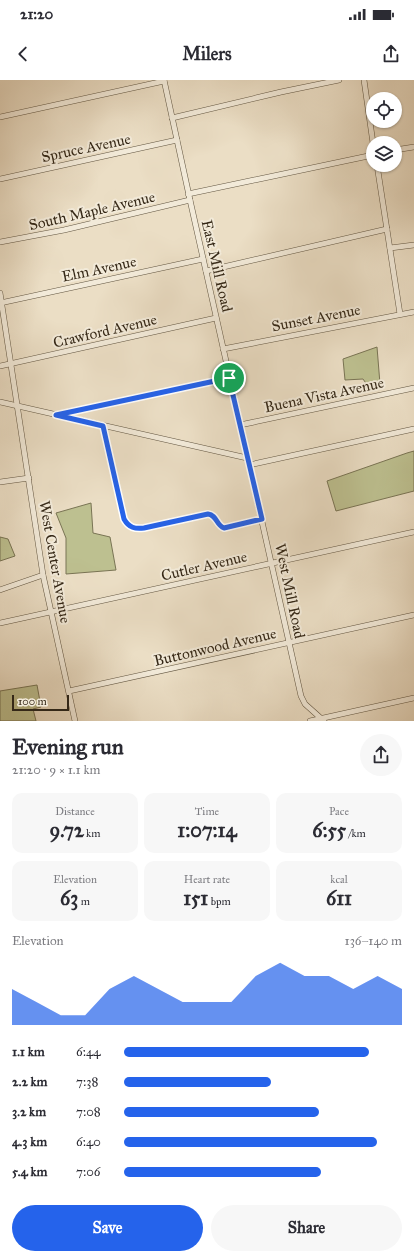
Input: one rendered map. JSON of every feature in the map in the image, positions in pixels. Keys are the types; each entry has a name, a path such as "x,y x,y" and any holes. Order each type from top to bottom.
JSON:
{"street":[{"path":"172,118 339,80"},
{"path":"364,80 372,136"},
{"path":"0,117 164,81"},
{"name":"East Mill Road","path":"164,81 247,458"},
{"name":"Spruce Avenue","path":"0,178 177,140"},
{"path":"402,149 414,147"},
{"path":"188,194 366,156"},
{"path":"378,172 400,314"},
{"name":"South Maple Avenue","path":"0,242 64,230 190,200"},
{"path":"206,271 387,229"},
{"path":"390,248 414,244"},
{"name":"Elm Avenue","path":"1,303 203,259"},
{"name":"West Center Avenue","path":"0,293 43,575 75,721"},
{"name":"Sunset Avenue","path":"223,348 414,312"},
{"name":"Crawford Avenue","path":"0,366 216,318"},
{"path":"56,415 229,378"},
{"name":"Buena Vista Avenue","path":"240,425 414,388"},
{"path":"0,402 247,458"},
{"path":"103,426 124,519 129,526 136,529 144,528 208,514 213,516 220,526 224,528 262,519"},
{"path":"249,465 414,429"},
{"name":"West Mill Road","path":"247,458 272,563 302,701 321,720"},
{"path":"0,482 29,478"},
{"name":"Cutler Avenue","path":"0,623 414,532"},
{"path":"0,590 43,575"},
{"name":"Buttonwood Avenue","path":"69,691 414,615"},
{"path":"310,721 321,720 414,698"}],"green space":[{"path":"377,347 380,384 370,389 363,379 345,380 343,359"},
{"path":"414,451 414,491 336,511 327,481"},
{"path":"91,503 93,533 110,537 116,570 66,574 66,538 56,513"},
{"path":"0,537 8,539 15,556 0,561"},
{"path":"37,685 41,707 33,709 36,721 0,721 0,691"}],"route":[{"path":"229,378 262,519 224,528 220,526 216,518 208,514 144,528 132,528 124,519 103,426 56,415 229,378"}]}
